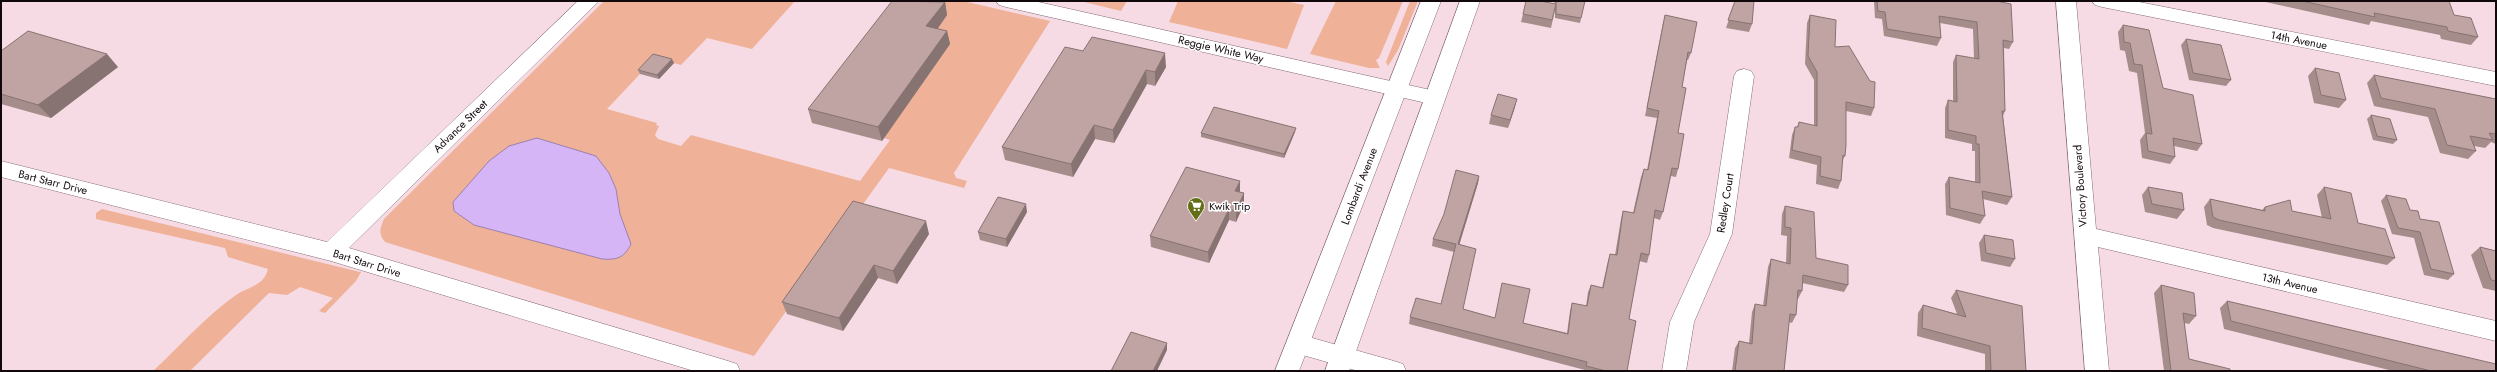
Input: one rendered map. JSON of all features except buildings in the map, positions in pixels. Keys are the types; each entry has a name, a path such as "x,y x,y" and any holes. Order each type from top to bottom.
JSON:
{"street":[{"name":"Advance Street","path":"331,252 590,1"},
{"name":"Reggie White Way","path":"1006,1 1436,98"},
{"name":"Lombardi Avenue","path":"1287,371 1431,1"},
{"path":"1340,364 1470,1"},
{"name":"Victory Boulevard","path":"2066,1 2084,235 2097,371"},
{"name":"14th Avenue","path":"2102,1 2496,79"},
{"name":"Redley Court","path":"1674,371 1682,322 1721,234 1744,76"},
{"name":"Bart Starr Drive","path":"1,169 331,252 728,371"},
{"name":"13th Avenue","path":"2084,235 2496,331"},
{"path":"1298,344 1340,364 1394,371"}],"shaded area":[{"path":"604,1 795,1 752,49 707,38 681,65 655,58 607,109 657,123 656,125 659,126 655,135 658,139 681,146 691,135 860,181 890,140 884,138 930,40 947,15 897,1 963,1 1050,21 954,173 956,178 967,181 964,188 889,168 754,356 385,242 381,236 381,228 384,219"},
{"path":"1080,1 1127,1 1121,11"},
{"path":"1178,1 1285,1 1304,5 1287,49 1169,22"},
{"path":"1336,1 1403,1 1379,58 1376,60 1380,68 1369,68 1310,54"},
{"path":"1410,1 1418,1 1398,50 1388,66 1386,62"},
{"path":"537,138 596,156 609,173 616,189 620,214 631,244 623,255 612,259 602,259 474,225 454,211 453,202 489,161 509,146"},
{"path":"102,209 361,272 356,281 325,313 319,311 333,298 300,287 287,295 269,293 190,371 153,371 225,303 241,292 259,283 266,275 268,269 228,257 225,248 96,219 96,213"}],"place":[{"name":"Kwik Trip","path":"1196,221"}]}
